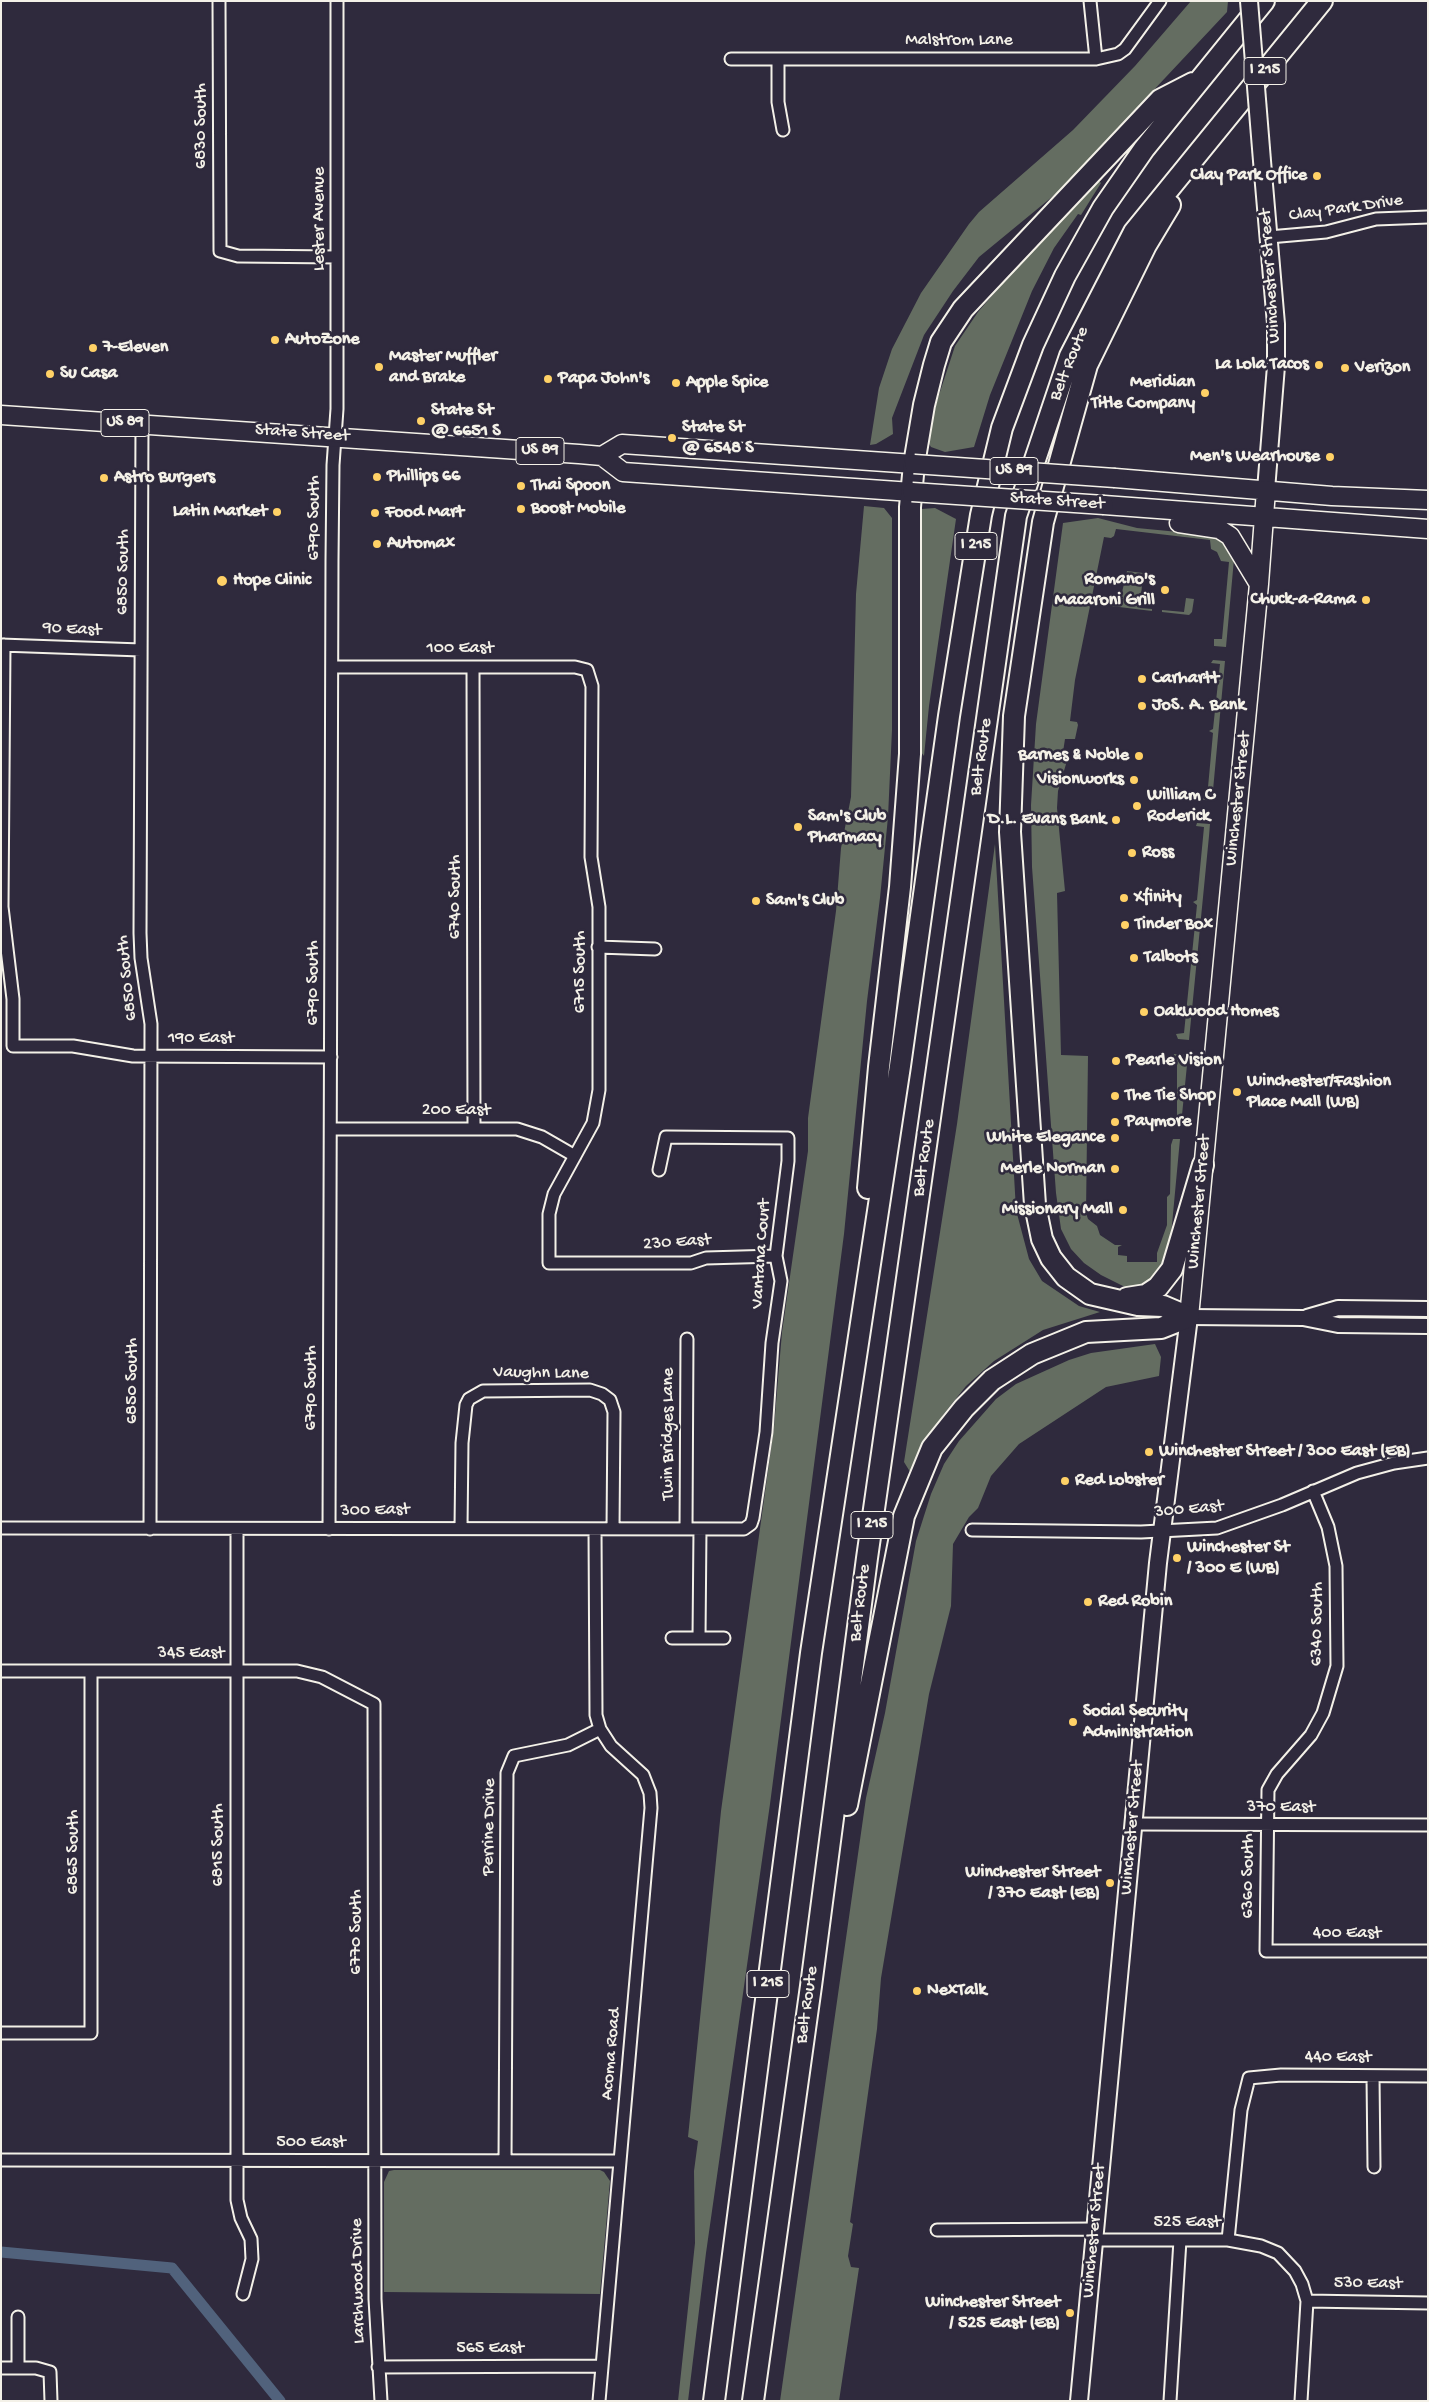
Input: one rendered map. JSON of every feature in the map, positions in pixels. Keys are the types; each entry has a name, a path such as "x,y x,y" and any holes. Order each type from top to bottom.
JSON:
{"highway":[{"name":"I 215","path":"714,2401 811,1653 981,515 1002,428 1033,345 1065,276 1103,208 1144,149 1264,1"},
{"name":"Belt Route","path":"753,2401 811,1986 868,1548 1016,516 1070,356 1134,232 1322,1"},
{"path":"854,1363 879,1067 900,887 910,763 912,492 914,464 924,405 941,342 963,310 1160,100 1202,78"},
{"path":"1189,1317 1163,1306 1138,1305 1090,1294 1066,1277 1051,1258 1039,1229 1035,1205 1010,832 1014,716 1043,522 1087,365 1146,245 1208,141"},
{"path":"1116,1300 1146,1295 1168,1277 1172,1270 1203,1165"},
{"path":"811,1986 904,1516 932,1448 964,1408 992,1380 1032,1354 1086,1332 1161,1328 1189,1317"}],"main road":[{"name":"Winchester Street","path":"1079,2401 1161,1531 1189,1317 1259,584 1276,366 1276,324 1249,1"},
{"name":"State Street","path":"1,415 335,436 602,456 622,472 1428,528"},
{"name":"State Street","path":"602,456 622,444 1428,500"},
{"path":"1104,505 1142,519 1219,529 1232,539 1259,584"}],"street":[{"name":"6830 South","path":"220,1 220,251 238,256 337,257"},
{"name":"Lester Avenue","path":"335,436 337,409 337,1"},
{"path":"1090,1 1096,58"},
{"name":"Malstrom Lane","path":"731,59 1096,58 1118,54 1125,49 1160,1"},
{"path":"778,59 778,102 783,130"},
{"name":"Clay Park Drive","path":"1269,237 1326,232 1376,219 1428,217"},
{"name":"6850 South","path":"142,424 140,933 141,958 152,1024 150,1529"},
{"name":"6790 South","path":"329,1529 333,464 335,436"},
{"path":"2,924 3,645"},
{"name":"90 East","path":"3,645 140,650"},
{"name":"100 East","path":"332,667 575,667 587,670"},
{"name":"6740 South","path":"472,667 474,1128"},
{"name":"6715 South","path":"549,1263 548,1236 554,1194 593,1123 599,1090 598,907 591,857 592,686 587,670"},
{"name":"190 East","path":"2,924 13,999 13,1046 72,1046 116,1055 331,1058"},
{"path":"598,946 655,950"},
{"name":"200 East","path":"330,1129 517,1129 530,1132 575,1156"},
{"name":"Vantana Court","path":"659,1170 666,1138 788,1138 788,1161 776,1256 781,1281 772,1343 767,1424 753,1518 748,1526"},
{"name":"230 East","path":"549,1263 691,1263 706,1258 776,1256"},
{"path":"1304,1318 1338,1308 1428,1309"},
{"path":"1189,1317 1304,1318 1338,1325 1428,1326"},
{"name":"Twin Bridges Lane","path":"686,1529 687,1339"},
{"name":"Vaughn Lane","path":"461,1528 462,1443 466,1405 473,1396 483,1391 590,1390 602,1394 610,1400 614,1412 613,1529"},
{"name":"300 East","path":"972,1530 1206,1530 1235,1523 1370,1468 1428,1458"},
{"name":"6340 South","path":"1298,1752 1323,1714 1337,1666 1336,1566 1328,1527 1313,1491"},
{"name":"300 East","path":"1,1528 744,1529 748,1526"},
{"name":"6815 South","path":"237,1529 238,2209 252,2249 250,2271 243,2294"},
{"path":"595,1529 594,1697 600,1729"},
{"path":"699,1638 700,1529"},
{"path":"672,1638 724,1638"},
{"name":"345 East","path":"1,1671 296,1671 322,1677 374,1704"},
{"name":"6865 South","path":"1,2033 91,2033 91,1671"},
{"name":"6770 South","path":"374,1704 375,2161"},
{"name":"Acoma Road","path":"599,2401 651,1808 650,1793 643,1775 611,1746 600,1729"},
{"name":"Perrine Drive","path":"505,2161 508,1772 514,1756 568,1745 600,1729"},
{"name":"6360 South","path":"1266,1951 1268,1790 1277,1774 1298,1752"},
{"name":"370 East","path":"1134,1824 1267,1826 1428,1825"},
{"name":"400 East","path":"1266,1951 1428,1951"},
{"name":"440 East","path":"1228,2240 1241,2110 1249,2078 1281,2075 1428,2076"},
{"path":"1373,2076 1374,2167"},
{"name":"500 East","path":"1,2160 620,2161"},
{"name":"Larchwood Drive","path":"375,2161 375,2299 381,2401"},
{"name":"525 East","path":"937,2230 1095,2234 1180,2240 1228,2240 1261,2246 1278,2254 1295,2270 1307,2301"},
{"path":"1170,2401 1180,2240"},
{"path":"1301,2401 1307,2301"},
{"name":"530 East","path":"1307,2301 1428,2303"},
{"path":"18,2318 18,2368"},
{"name":"565 East","path":"378,2366 602,2366"},
{"path":"1,2368 44,2369 50,2372 51,2401"}],"green space":[{"path":"1191,1 1228,1 1227,12 1058,192 979,257 953,291 924,335 892,418 893,434 876,444 870,445 879,388 892,349 921,293 969,224 979,212 1073,130 1135,66"},
{"path":"1098,180 1101,183 1081,215 1078,214 1054,248 1032,291 990,395 974,447 945,452 931,447 928,442 936,404 955,346 978,312 1002,284"},
{"path":"864,506 884,508 892,518 892,730 888,817 867,1001 844,1234 770,1804 706,2253 688,2401 678,2401 695,2243 694,2171 698,2141 688,2137 721,1811 774,1427 782,1332 808,1151 808,1118 836,911 841,848 851,797 856,594"},
{"path":"935,508 956,519 929,706 924,756 921,752 922,509"},
{"path":"1098,518 1137,528 1220,536 1234,559 1226,647 1214,646 1214,639 1222,639 1229,562 1221,561 1217,552 1211,549 1210,540 1116,529 1114,536 1111,538 1104,537 1075,680 1070,721 1077,722 1078,725 1075,739 1065,739 1063,752 1069,754 1058,791 1057,808 1065,891 1057,893 1061,1055 1088,1056 1086,1213 1088,1219 1097,1226 1100,1235 1115,1245 1122,1245 1118,1247 1118,1255 1127,1256 1127,1262 1157,1262 1157,1253 1167,1225 1171,1145 1173,1139 1180,1139 1170,1246 1158,1280 1130,1293 1125,1287 1101,1275 1084,1263 1071,1249 1061,1229 1056,1193 1032,867 1031,805 1036,724 1063,523"},
{"path":"1127,571 1143,573 1140,608 1152,609 1152,611 1111,606 1112,604 1119,605"},
{"path":"1186,598 1194,599 1192,612 1189,615 1162,612 1162,610 1184,612"},
{"path":"1213,660 1225,661 1212,801 1198,799 1207,798 1213,733 1209,731 1213,729 1220,664 1211,663"},
{"path":"1197,823 1210,824 1189,1040 1178,1039 1176,1034 1184,1033 1197,905 1193,902 1197,900 1204,827 1196,826"},
{"path":"995,844 1016,1210 1029,1259 1042,1281 1079,1306 1100,1312 1043,1330 994,1361 966,1386 943,1415 912,1475 904,1462 957,1124"},
{"path":"1174,1054 1188,1055 1181,1125 1171,1120 1171,1118 1177,1118 1177,1064 1173,1062"},
{"path":"1155,1344 1161,1357 1159,1376 1106,1387 1019,1444 991,1476 978,1508 969,1517 953,1544 951,1606 929,1694 881,1978 877,2029 850,2222 853,2224 848,2256 851,2267 859,2268 839,2401 780,2401 866,1798 885,1713 916,1541 931,1494 944,1464 959,1441 996,1399 1016,1384 1069,1360 1091,1353"},
{"path":"600,2170 604,2172 610,2181 600,2294 384,2292 384,2182 389,2171"}],"waterway":[{"path":"1,2252 172,2268 280,2401"}],"place":[{"name":"Clay Park Office","path":"1317,176"},
{"name":"AutoZone","path":"275,340"},
{"name":"7-Eleven","path":"93,348"},
{"name":"La Lola Tacos","path":"1319,365"},
{"name":"Master Muffler and Brake","path":"379,367"},
{"name":"Verizon","path":"1345,368"},
{"name":"Su Casa","path":"50,374"},
{"name":"Papa John's","path":"548,379"},
{"name":"Apple Spice","path":"676,383"},
{"name":"Meridian Title Company","path":"1205,393"},
{"name":"State St @ 6651 S","path":"421,421"},
{"name":"State St @ 6548 S","path":"672,438"},
{"name":"Men's Wearhouse","path":"1330,457"},
{"name":"Phillips 66","path":"377,477"},
{"name":"Astro Burgers","path":"104,478"},
{"name":"Thai Spoon","path":"521,486"},
{"name":"Boost Mobile","path":"521,509"},
{"name":"Latin Market","path":"277,512"},
{"name":"Food Mart","path":"375,513"},
{"name":"Automax","path":"377,544"},
{"name":"Hope Clinic","path":"222,581"},
{"name":"Romano's Macaroni Grill","path":"1165,590"},
{"name":"Chuck-a-Rama","path":"1366,600"},
{"name":"Carhartt","path":"1142,679"},
{"name":"JoS. A. Bank","path":"1142,706"},
{"name":"Barnes & Noble","path":"1139,756"},
{"name":"Visionworks","path":"1134,780"},
{"name":"William C Roderick","path":"1137,806"},
{"name":"D.L. Evans Bank","path":"1116,820"},
{"name":"Sam's Club Pharmacy","path":"798,827"},
{"name":"Ross","path":"1132,853"},
{"name":"Xfinity","path":"1124,898"},
{"name":"Sam's Club","path":"756,901"},
{"name":"Tinder Box","path":"1125,925"},
{"name":"Talbots","path":"1134,958"},
{"name":"Oakwood Homes","path":"1144,1012"},
{"name":"Pearle Vision","path":"1116,1061"},
{"name":"Winchester/Fashion Place Mall (WB)","path":"1237,1092"},
{"name":"The Tie Shop","path":"1115,1096"},
{"name":"Paymore","path":"1115,1122"},
{"name":"White Elegance","path":"1115,1138"},
{"name":"Merle Norman","path":"1115,1169"},
{"name":"Missionary Mall","path":"1123,1210"},
{"name":"Winchester Street / 300 East (EB)","path":"1149,1452"},
{"name":"Red Lobster","path":"1065,1481"},
{"name":"Winchester St / 300 E (WB)","path":"1177,1558"},
{"name":"Red Robin","path":"1088,1602"},
{"name":"Social Security Administration","path":"1073,1722"},
{"name":"Winchester Street / 370 East (EB)","path":"1110,1883"},
{"name":"NexTalk","path":"917,1991"},
{"name":"Winchester Street / 525 East (EB)","path":"1070,2313"}]}
